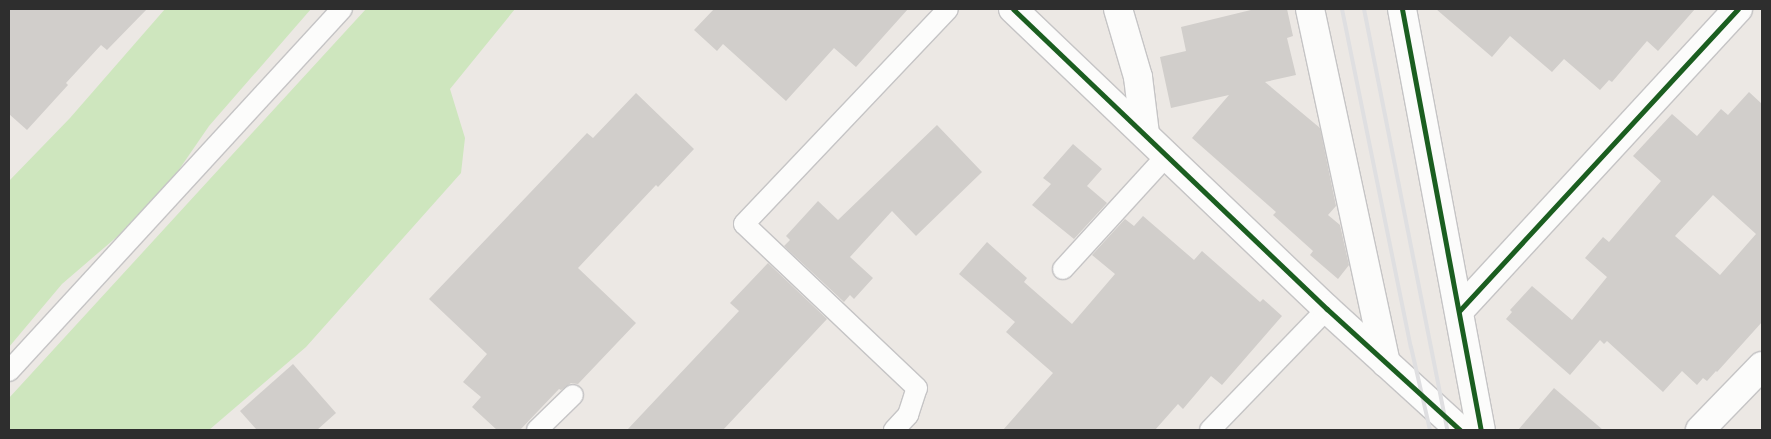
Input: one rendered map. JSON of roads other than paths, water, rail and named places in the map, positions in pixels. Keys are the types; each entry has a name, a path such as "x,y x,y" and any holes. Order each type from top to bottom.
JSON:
{"street":[{"path":"1013,9 1327,309 1460,430"},
{"path":"1118,9 1138,77 1145,134"},
{"path":"1310,9 1386,363"},
{"path":"1402,9 1481,430"},
{"path":"1460,310 1738,9"},
{"path":"1700,430 1762,366"}],"lane":[{"path":"9,371 342,9"},
{"path":"894,430 908,415 917,388 744,224 948,9"},
{"path":"1063,269 1167,155"},
{"path":"1210,430 1327,309"},
{"path":"537,430 573,395"}],"railway":[{"path":"1342,9 1411,347 1430,430"},
{"path":"1364,9 1447,430"}]}
